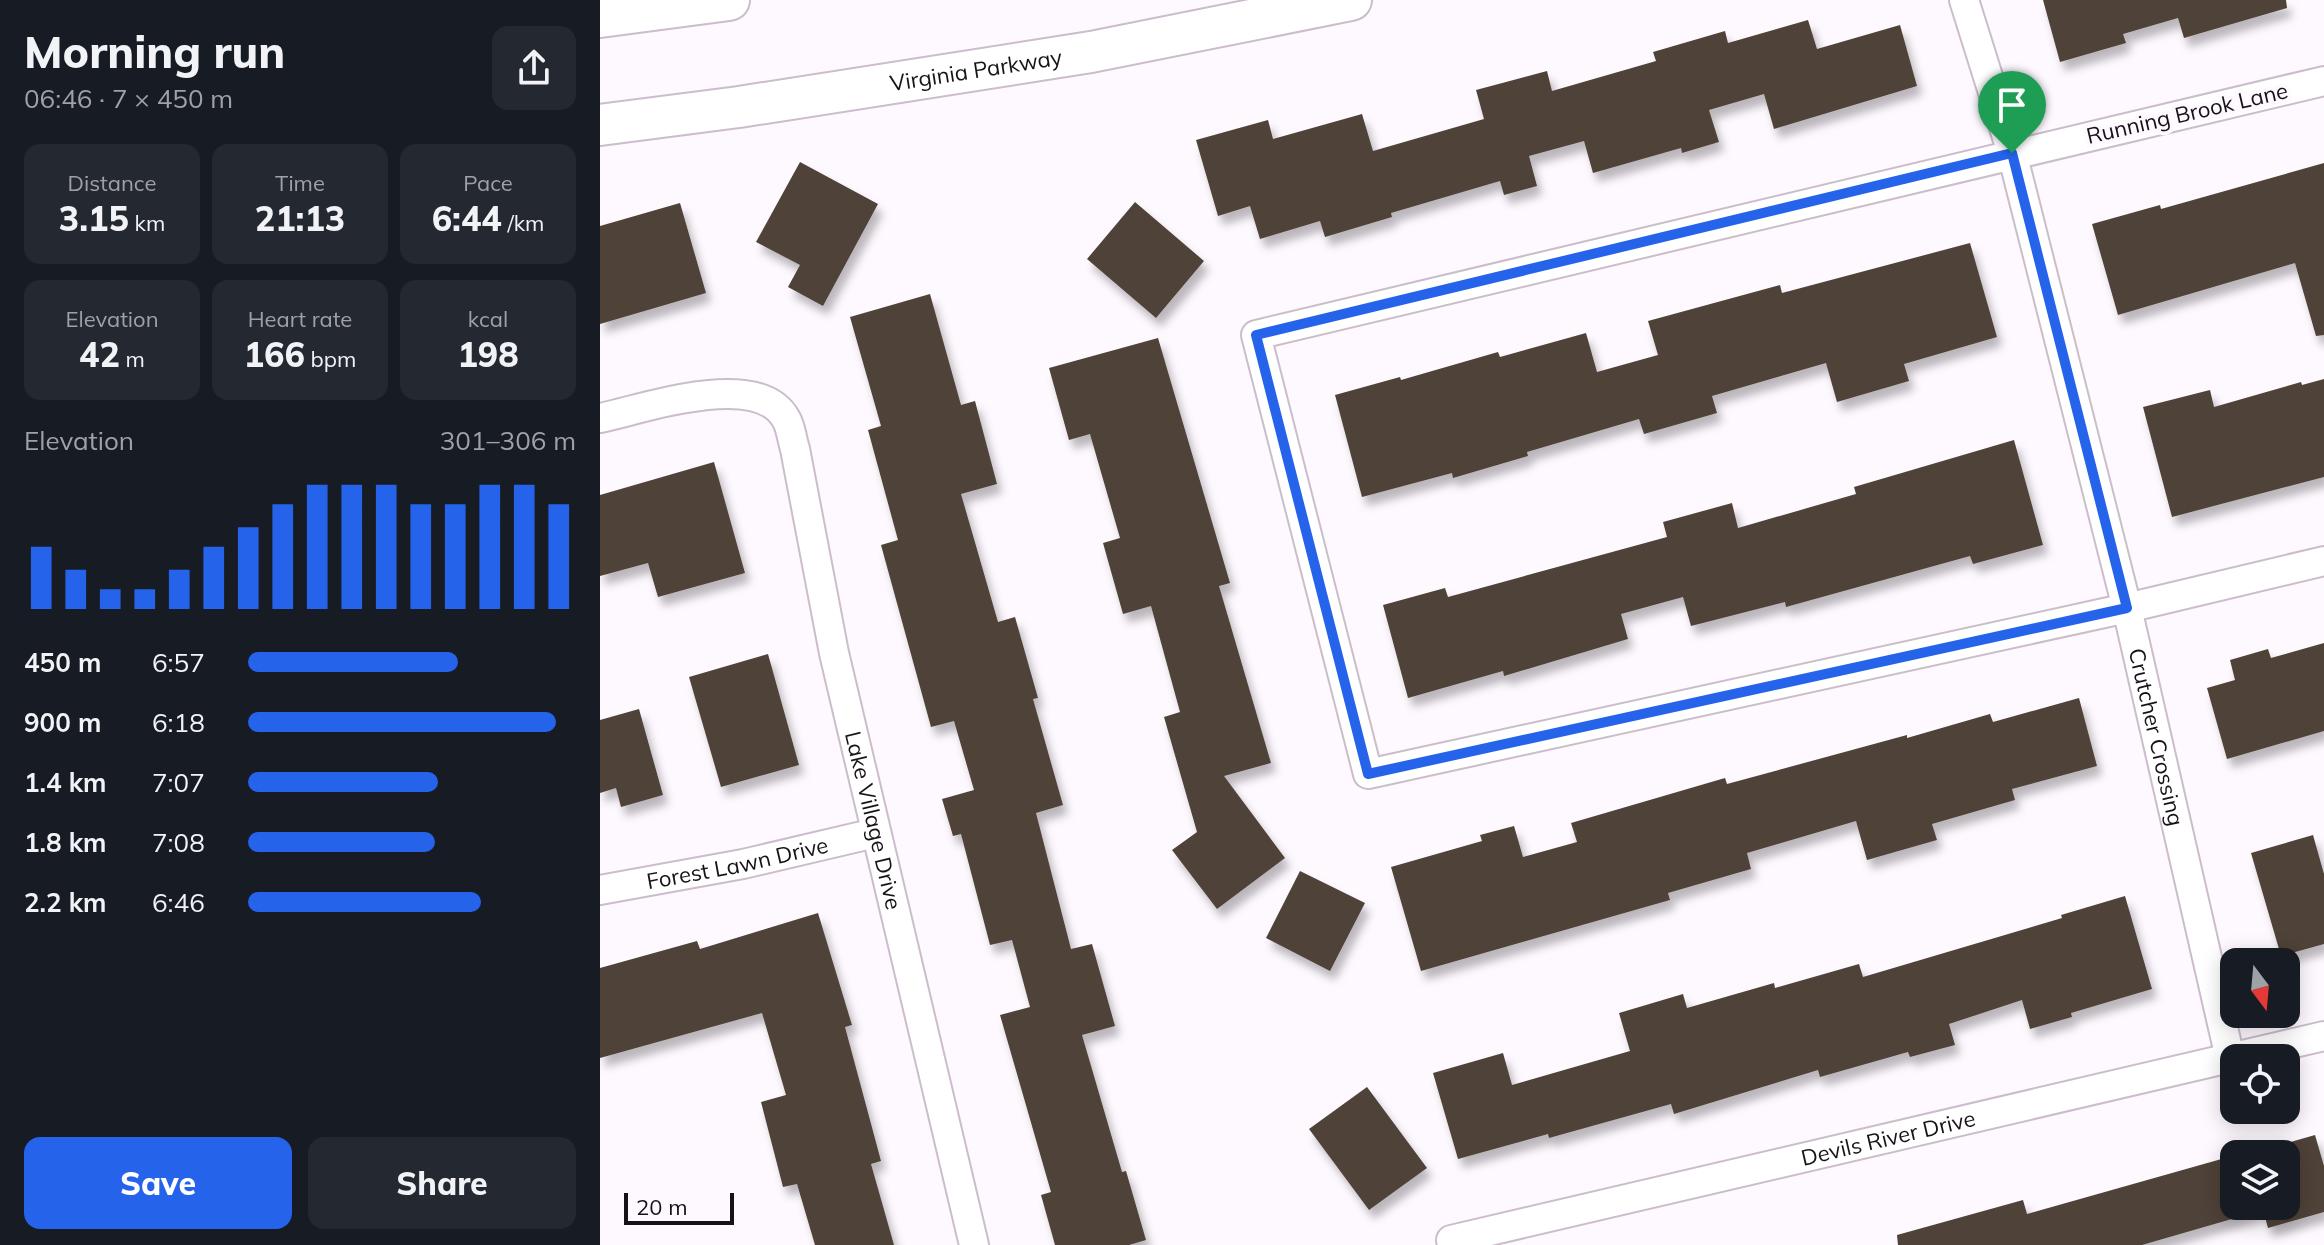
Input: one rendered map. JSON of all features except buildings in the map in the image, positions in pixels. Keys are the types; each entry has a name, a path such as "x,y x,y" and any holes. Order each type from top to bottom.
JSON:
{"main road":[{"path":"600,17 729,0"},
{"name":"Virginia Parkway","path":"600,125 739,107 1091,52 1351,0"}],"street":[{"name":"Crutcher Crossing","path":"1964,0 2012,153 2127,608 2227,1044"},
{"name":"Running Brook Lane","path":"2127,608 1368,774 1256,335 2324,81"},
{"name":"Lake Village Drive","path":"600,418 705,395 746,394 767,401 786,418 795,449 834,653 974,1245"},
{"path":"2127,608 2324,561"},
{"name":"Forest Lawn Drive","path":"600,890 743,864 875,833"},
{"name":"Devils River Drive","path":"2290,1044 2324,1036"},
{"name":"Devils River Drive","path":"1451,1243 2220,1060"}],"route":[{"path":"2012,153 2127,608 1368,774 1256,335 2012,153"}]}
